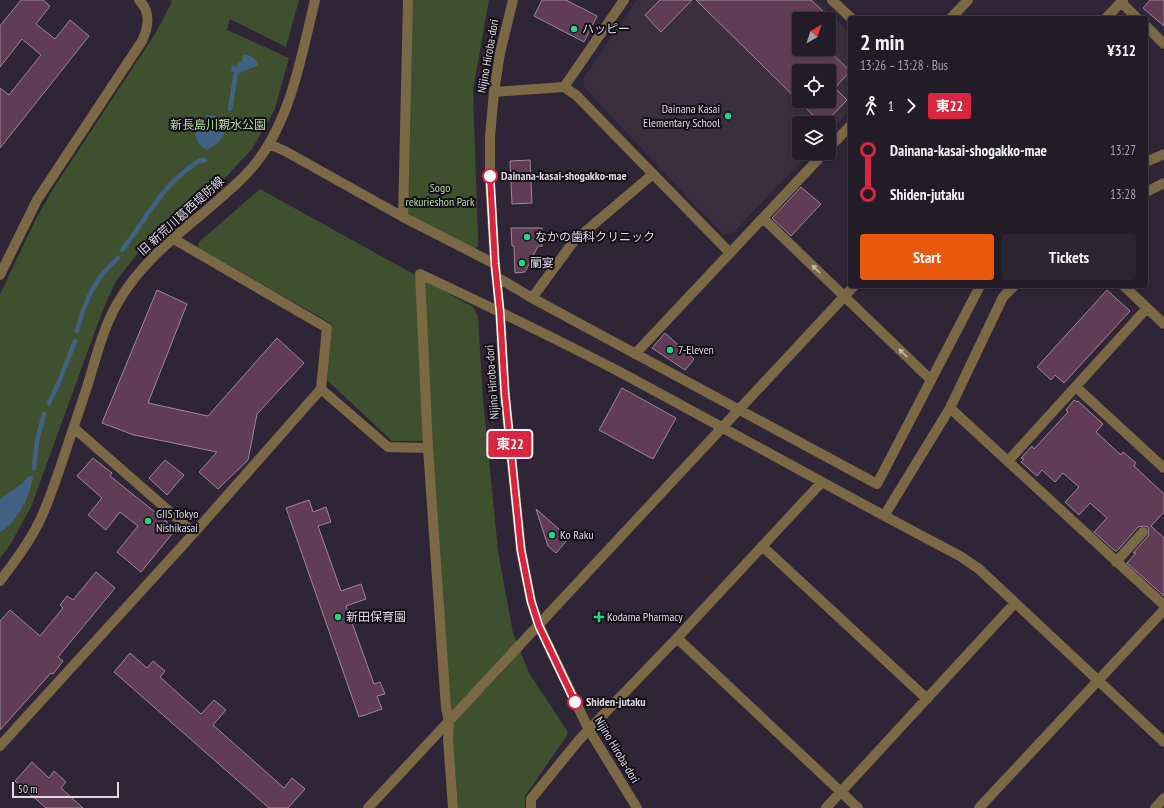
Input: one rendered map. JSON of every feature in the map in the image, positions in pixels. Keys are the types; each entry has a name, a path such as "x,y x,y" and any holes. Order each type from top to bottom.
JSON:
{"street":[{"path":"0,275 37,200 142,41 147,29 148,18 143,5 139,0"},
{"name":"旧 新荒川葛西堤防線","path":"0,581 25,547 37,527 46,507 74,428 105,330 116,305 131,282 152,258 172,238 237,183 259,159 269,144 287,106 299,67 315,0"},
{"path":"403,217 408,0"},
{"name":"Nijino Hiroba-dori","path":"513,0 500,53 494,92 490,136 490,181 505,394 521,550 531,601 539,626 589,730 637,808"},
{"path":"564,87 624,0"},
{"path":"832,0 849,16"},
{"path":"953,16 965,1"},
{"path":"1108,16 1122,1 1135,16"},
{"path":"1148,28 1164,44"},
{"path":"494,92 564,87 576,95 730,253"},
{"path":"836,141 848,128"},
{"path":"269,144 285,151 403,217 495,264"},
{"path":"1148,161 1164,154"},
{"path":"635,354 817,160"},
{"path":"532,298 574,241 653,174"},
{"path":"1148,191 1164,183"},
{"path":"763,218 931,380"},
{"path":"0,746 194,533 322,389 327,328 172,238"},
{"path":"453,808 448,739 449,722 446,708 428,448 420,274 500,312 616,371 821,483 960,556 979,568 1164,742"},
{"path":"497,277 532,298 877,484 979,288"},
{"path":"368,808 852,288"},
{"path":"884,516 950,408 1003,297 1012,288"},
{"path":"1126,288 1164,324"},
{"path":"1008,461 1147,308"},
{"path":"1076,387 1164,468"},
{"path":"322,389 388,447 428,448"},
{"path":"950,408 1164,605"},
{"path":"74,428 194,533"},
{"path":"531,808 530,799 579,740 677,638 821,483"},
{"path":"1116,562 1143,532"},
{"path":"762,546 927,699"},
{"path":"826,808 1015,603"},
{"path":"979,808 1164,610"},
{"path":"677,638 858,808"},
{"path":"1155,808 1164,798"}],"shaded area":[{"name":"Dainana Kasai Elementary School","path":"637,0 816,0 828,12 792,12 792,56 836,56 836,19 848,31 848,112 836,125 836,116 792,116 792,160 802,160 734,232 723,235 584,87 584,77"}],"green space":[{"name":"新長島川親水公園","path":"171,0 299,0 286,47 230,19 227,30 289,58 275,109 252,149 224,179 148,240 116,281 102,312 31,507 10,545 0,558 0,294 37,217 53,189 155,34 172,2"},
{"name":"Sogo rekurieshon Park","path":"413,0 489,0 473,90 478,246 472,252 403,217"},
{"path":"260,189 473,307 478,317 483,398 498,551 513,633 529,673 568,732 525,796 525,808 458,808 429,441 392,441 327,380 332,324 199,248 198,243"}],"water":[{"path":"243,55 252,57 256,60 258,65 240,73 231,71 232,65 237,67 238,61 242,61"},
{"path":"208,115 222,120 225,125 225,131 219,142 206,150 197,141 195,132 199,123"},
{"path":"29,476 33,476 29,492 22,508 12,522 0,532 0,500"}],"building":[{"path":"21,0 43,0 50,6 36,24 55,39 70,20 89,36 0,148 0,88 9,95 41,55 22,39 0,67 0,26"},
{"name":"ハッピー","path":"542,0 566,0 597,16 584,42 534,16"},
{"path":"660,0 692,0 661,32 645,15"},
{"path":"696,0 811,0 824,12 792,12 792,56 834,56 848,69 848,73 836,87 836,64 792,64 792,94"},
{"path":"1150,0 1164,0 1164,26 1143,8"},
{"path":"836,89 847,100 832,116 814,116 806,108 836,108"},
{"path":"530,160 532,203 512,204 510,161"},
{"path":"801,187 821,204 791,236 772,218"},
{"path":"511,228 542,228 542,246 538,246 525,272 515,273 514,246 512,246"},
{"path":"157,290 187,304 148,403 208,416 277,338 304,363 257,414 248,460 218,489 199,472 217,452 134,435 102,423"},
{"path":"1107,290 1130,311 1064,383 1055,375 1051,380 1037,367"},
{"path":"665,333 694,359 685,370 652,348"},
{"path":"622,388 676,418 653,459 599,430"},
{"path":"1074,400 1077,402 1078,401 1103,424 1096,432 1121,455 1123,452 1136,463 1134,466 1164,494 1164,512 1151,526 1164,538 1164,596 1127,563 1136,553 1133,553 1148,536 1148,527 1138,527 1117,551 1115,551 1094,532 1107,518 1090,503 1079,515 1065,502 1079,487 1063,473 1055,482 1042,470 1037,476 1021,462 1024,459 1021,458 1032,446 1034,449 1068,412 1066,410"},
{"name":"GIIS Tokyo Nishikasai","path":"93,458 112,473 110,476 176,529 141,572 117,552 138,526 120,512 106,530 88,515 102,498 77,476"},
{"path":"165,460 184,475 167,495 149,478"},
{"path":"309,500 313,512 326,507 331,522 318,526 341,591 361,584 366,599 346,606 374,684 380,682 385,694 377,696 382,709 359,717 286,508"},
{"path":"536,509 569,538 556,553 548,546"},
{"path":"96,572 115,588 58,657 63,661 53,674 51,673 0,730 0,621 10,610 40,636 63,608 60,605 67,596 73,600"},
{"path":"130,653 147,668 153,661 165,671 160,677 201,714 214,700 226,710 213,725 284,788 292,778 305,789 288,808 269,808 114,672"},
{"path":"32,762 49,778 54,771 66,782 61,788 83,808 46,808 15,781"}],"waterway":[{"path":"230,109 236,72"},
{"path":"122,250 160,196 169,186 194,164 205,160"},
{"path":"77,331 90,293 98,280 118,258"},
{"path":"49,403 75,341"},
{"path":"34,468 37,441 44,414"}],"bus line":[{"name":"東22","path":"490,176 492,226 499,292 505,394 521,550 531,601 539,626 575,702"}],"place":[{"name":"ハッピー","path":"574,29"},
{"name":"Dainana Kasai Elementary School","path":"728,116"},
{"name":"Dainana-kasai-shogakko-mae","path":"490,176"},
{"name":"なかの歯科クリニック","path":"527,237"},
{"name":"蘭宴","path":"522,263"},
{"name":"7-Eleven","path":"670,350"},
{"name":"GIIS Tokyo Nishikasai","path":"148,521"},
{"name":"Ko Raku","path":"552,535"},
{"name":"新田保育園","path":"338,617"},
{"name":"Kodama Pharmacy","path":"599,617"},
{"name":"Shiden-jutaku","path":"575,702"}]}
